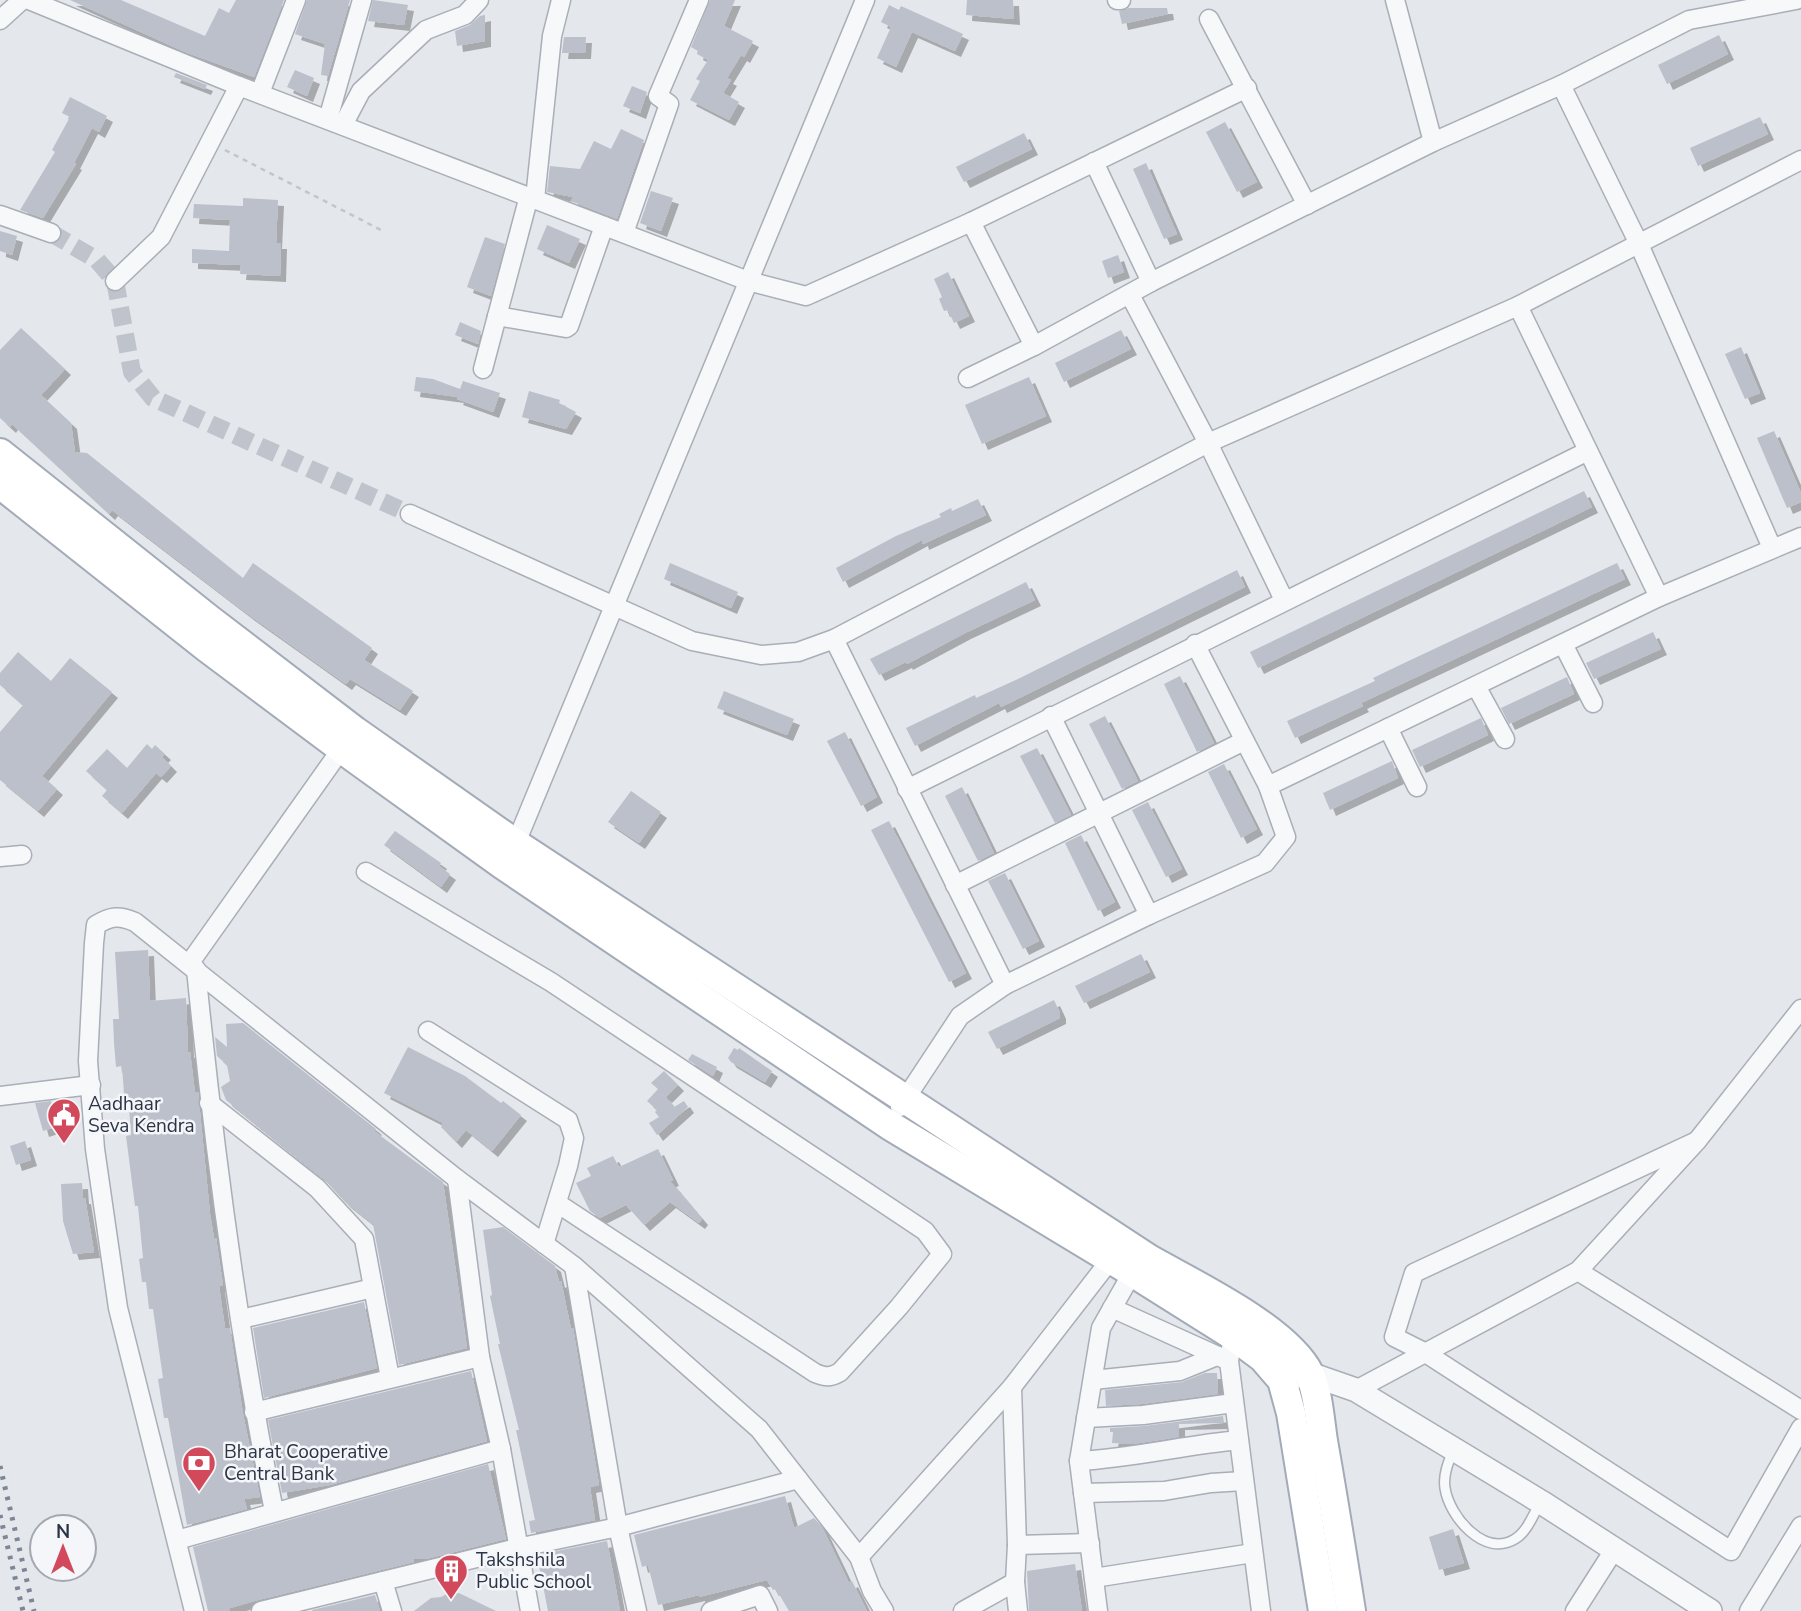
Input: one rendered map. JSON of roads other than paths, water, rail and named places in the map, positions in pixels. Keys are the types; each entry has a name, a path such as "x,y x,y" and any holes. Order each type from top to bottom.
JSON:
{"main road":[{"path":"0,453 348,740"},
{"path":"0,484 206,647 348,740 889,1125 1128,1262"},
{"path":"510,855 905,1100 1128,1262 1230,1341 1263,1358 1282,1380 1291,1413 1323,1611"},
{"path":"1230,1341 1272,1333 1310,1374 1351,1611"}],"street":[{"path":"0,20 22,0"},
{"path":"29,0 239,86 748,281 806,296 971,222 1247,88"},
{"path":"260,93 296,0"},
{"path":"336,122 362,0"},
{"path":"336,122 361,91 426,30 465,15 479,0"},
{"path":"483,369 532,197 552,36 561,0"},
{"path":"624,233 669,104 658,96 699,0"},
{"path":"510,855 865,0"},
{"path":"1395,0 1433,142"},
{"path":"968,378 1034,346 1151,282 1433,142 1561,85 1689,20 1796,0"},
{"path":"1209,19 1307,205"},
{"path":"1561,85 1638,242 1772,548"},
{"path":"115,281 161,237 239,86"},
{"path":"410,513 692,642 761,655 798,652 834,639 1208,443 1518,306 1801,160"},
{"path":"1094,162 1151,282"},
{"path":"0,215 51,233"},
{"path":"971,222 1034,346"},
{"path":"497,316 566,328 569,326 604,226"},
{"path":"1130,295 1208,443 1284,600"},
{"path":"1518,306 1659,597"},
{"path":"907,789 1588,451"},
{"path":"1268,786 1659,597 1801,537"},
{"path":"834,639 1005,985"},
{"path":"889,1125 960,1016 1005,985 1149,915 1265,863 1286,837 1268,786 1195,644"},
{"path":"1563,644 1594,703"},
{"path":"1475,686 1504,739"},
{"path":"1051,716 1149,915"},
{"path":"1388,728 1417,787"},
{"path":"274,1511 254,1412 192,966 348,740"},
{"path":"955,885 1244,741"},
{"path":"0,857 22,855"},
{"path":"366,872 551,982 776,1131 925,1231 942,1254 899,1307 840,1372 833,1377 825,1377 557,1203"},
{"path":"194,1611 118,1308 95,1149 89,1061 96,925 108,918 121,916 135,922 192,966 457,1179 574,1266 759,1429 859,1557 872,1591 884,1611"},
{"path":"1356,1390 1578,1271 1697,1141 1801,1009"},
{"path":"428,1031 568,1121 574,1138 544,1244"},
{"path":"0,1096 91,1085"},
{"path":"209,1102 317,1188 364,1239 390,1378"},
{"path":"1697,1141 1414,1273 1394,1337 1424,1352 1731,1551 1801,1428"},
{"path":"457,1179 480,1357 530,1611"},
{"path":"1098,1611 1079,1461 1101,1328 1112,1308 1128,1262"},
{"path":"859,1557 1128,1262"},
{"path":"574,1266 618,1527 637,1611"},
{"path":"1578,1271 1801,1410"},
{"path":"241,1320 373,1288"},
{"path":"1112,1308 1230,1341"},
{"path":"1093,1380 1180,1371 1230,1341"},
{"path":"1230,1341 1234,1402 1261,1611"},
{"path":"254,1412 480,1357"},
{"path":"1282,1380 1310,1374 1356,1390 1541,1502 1710,1611"},
{"path":"1012,1387 1017,1545 1015,1581 1018,1611"},
{"path":"1086,1418 1143,1415 1234,1402"},
{"path":"1079,1461 1114,1459 1183,1446 1239,1440"},
{"path":"177,1540 500,1449"},
{"path":"261,1611 297,1607 383,1581 517,1548 618,1527 798,1479"},
{"path":"1083,1493 1164,1491 1211,1483 1244,1481"},
{"path":"1749,1611 1801,1526"},
{"path":"1017,1545 1090,1542"},
{"path":"1575,1611 1615,1550"},
{"path":"1094,1578 1253,1553"},
{"path":"383,1581 392,1611"},
{"path":"963,1611 1015,1581"},
{"path":"711,1611 760,1595 768,1611"}],"lane":[{"path":"1454,1449 1446,1469 1445,1488 1461,1522 1474,1534 1499,1544 1514,1540 1525,1531 1541,1502"}],"tunnel":[{"path":"51,233 97,260 115,281 132,372 153,398 410,514"}],"railway":[{"path":"0,1466 34,1611"},
{"path":"0,1515 23,1611"}],"place":[{"name":"Aadhaar Seva Kendra","path":"64,1145"},
{"name":"Bharat Cooperative Central Bank","path":"199,1493"},
{"name":"Takshshila Public School","path":"451,1601"}]}
